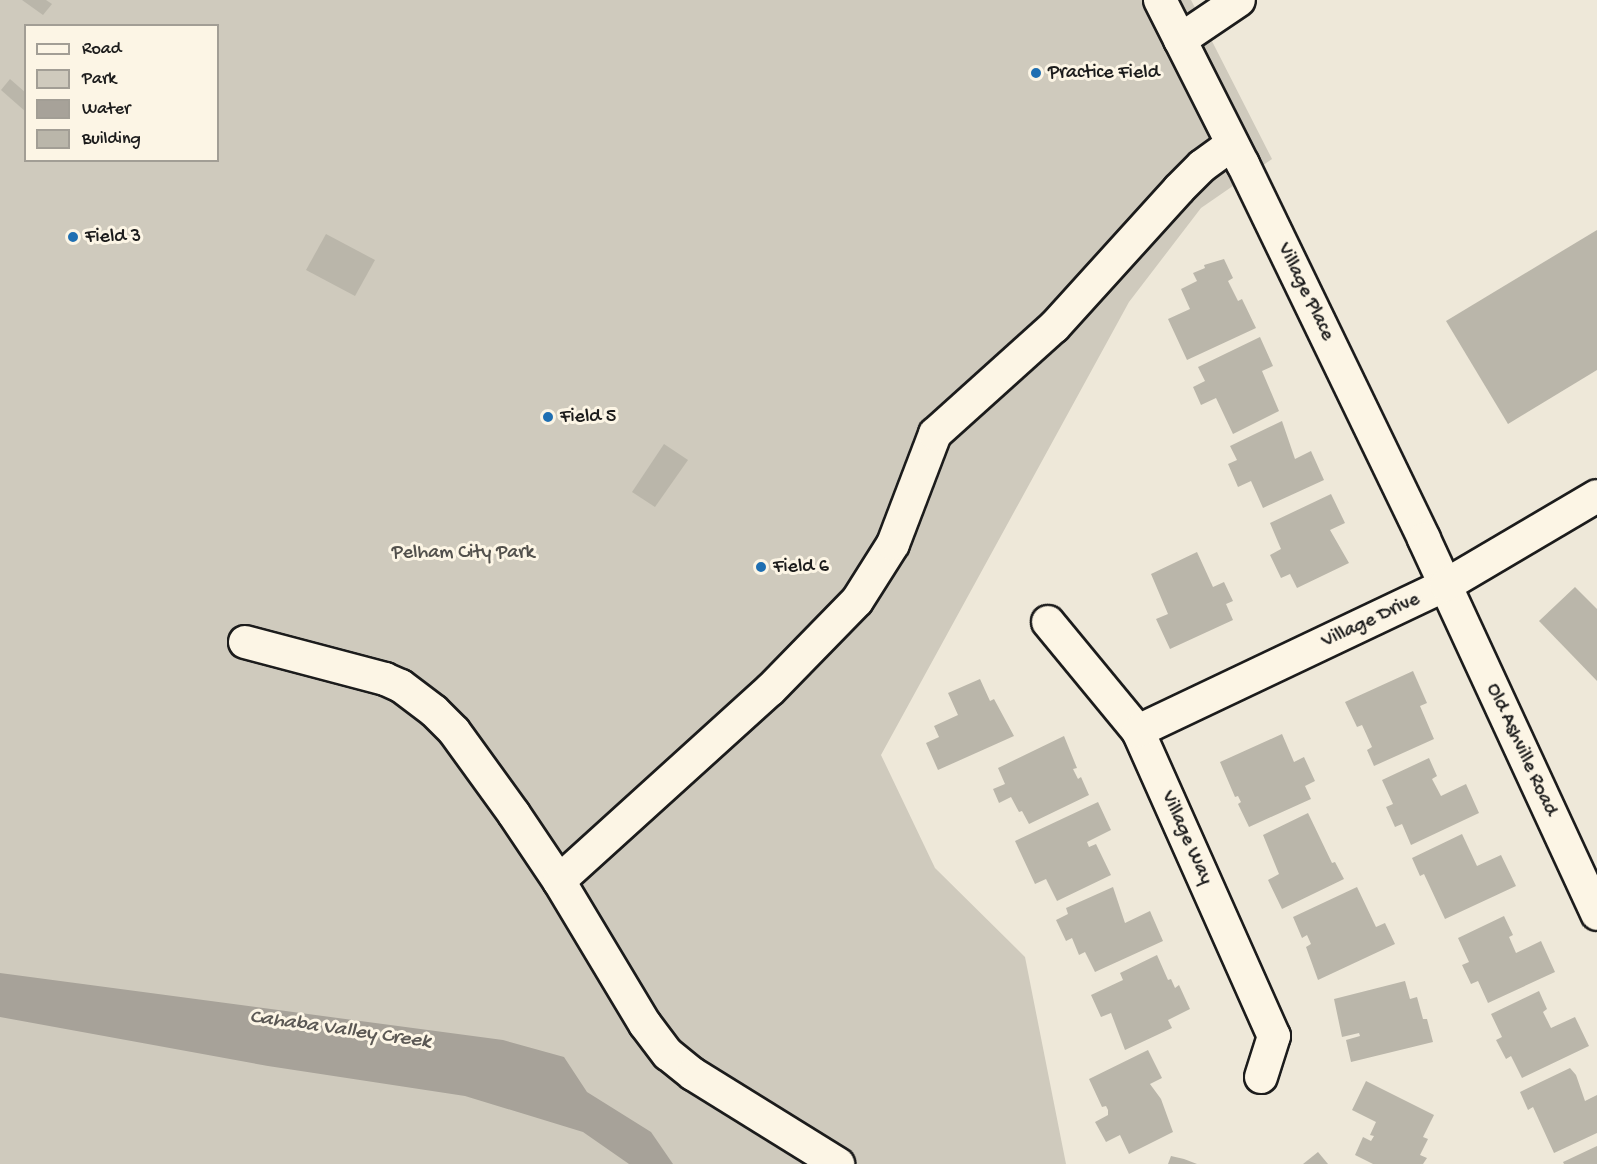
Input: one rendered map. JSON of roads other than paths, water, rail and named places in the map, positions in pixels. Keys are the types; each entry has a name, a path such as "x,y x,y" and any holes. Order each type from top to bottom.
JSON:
{"street":[{"name":"Village Place","path":"1160,0 1446,585"},
{"path":"1180,40 1239,0"},
{"path":"559,881 770,690 856,601 893,544 935,434 1054,327 1187,182 1232,144"},
{"name":"Village Drive","path":"1138,731 1446,585 1597,496"},
{"name":"Old Ashville Road","path":"1446,585 1597,914"},
{"name":"Village Way","path":"1048,622 1138,731 1274,1036 1261,1077"},
{"path":"245,642 385,679 401,686 434,711 454,730 559,881 645,1024 668,1054 693,1074 838,1164"}],"water":[{"name":"Cahaba Valley Creek","path":"0,973 503,1040 564,1057 587,1092 651,1132 673,1164 629,1164 583,1132 465,1096 268,1066 0,1017"}],"place":[{"name":"Practice Field","path":"1036,73"},
{"name":"Field 3","path":"73,237"},
{"name":"Field 5","path":"548,417"},
{"name":"Field 6","path":"761,567"}],"park label":[{"name":"Pelham City Park","path":"463,553"}]}
